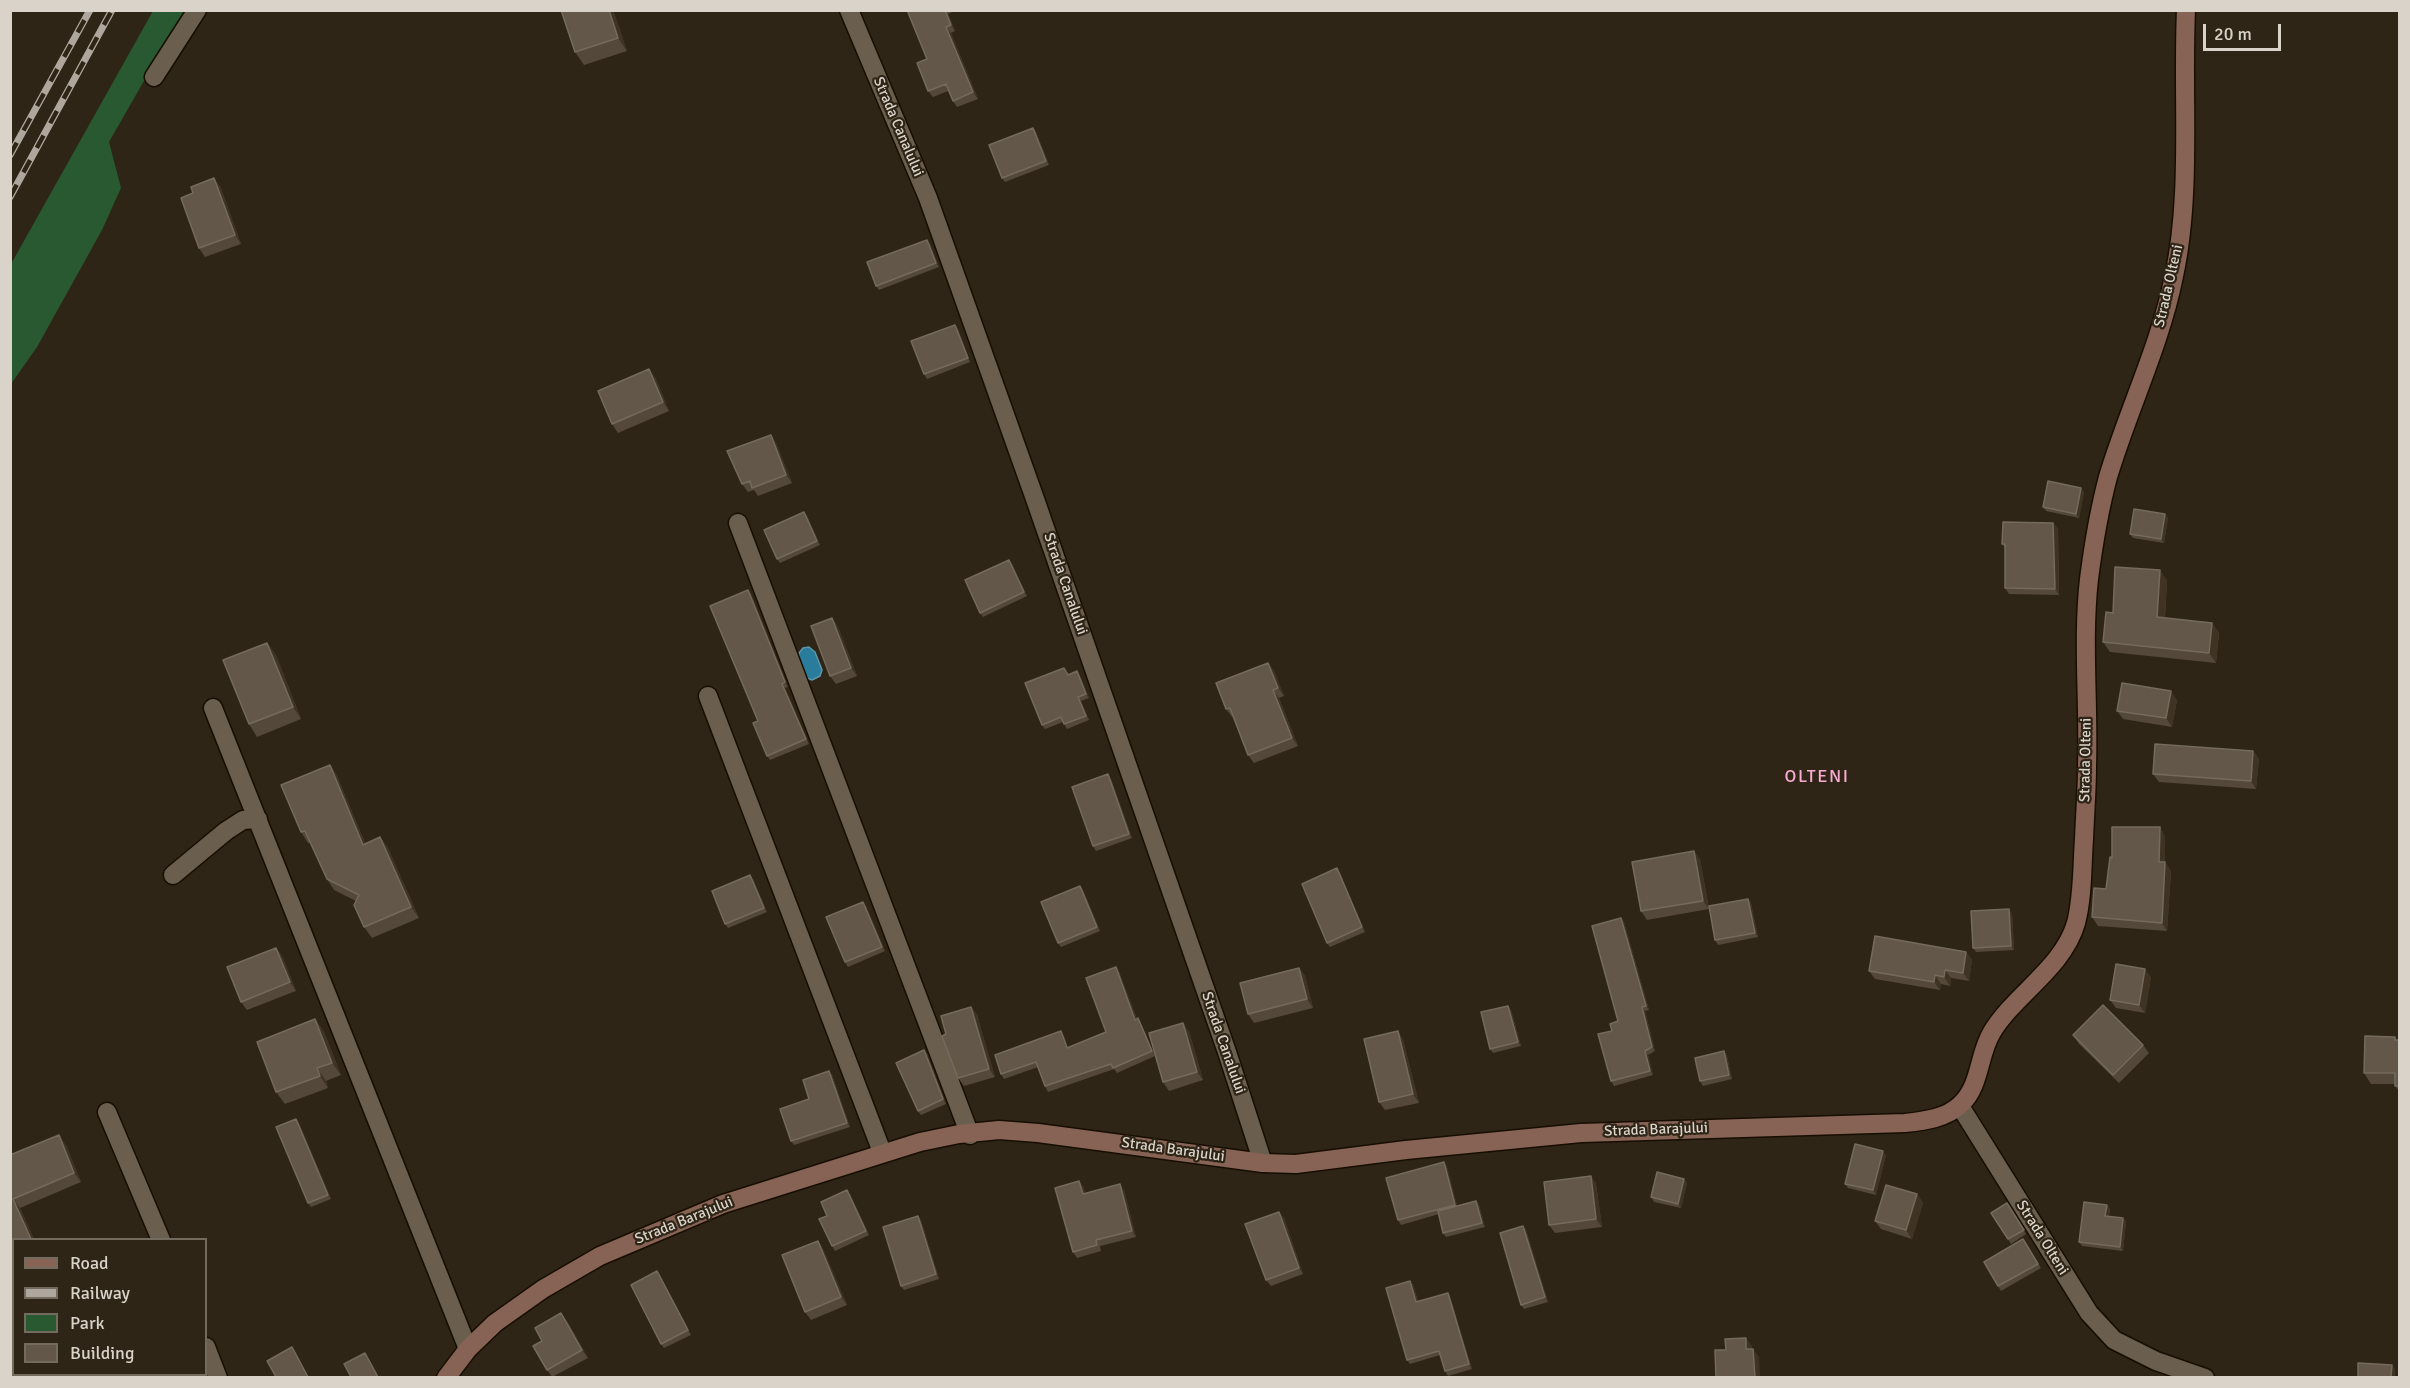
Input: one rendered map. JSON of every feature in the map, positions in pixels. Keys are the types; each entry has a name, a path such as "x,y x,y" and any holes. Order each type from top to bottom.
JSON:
{"street":[{"path":"154,77 197,10"},
{"name":"Strada Canalului","path":"849,10 928,198 1227,1052 1263,1163"},
{"name":"Strada Olteni","path":"2186,10 2183,222 2174,277 2157,339 2108,479 2090,575 2085,638 2088,765 2081,891 2076,922 2064,948 2003,1015 1990,1035 1972,1092 1960,1106 2096,1319 2114,1340 2156,1361 2205,1377"},
{"path":"738,524 970,1135"},
{"path":"708,696 882,1152"},
{"path":"213,708 468,1349"},
{"path":"173,875 226,831 243,820 258,819"},
{"name":"Strada Barajului","path":"446,1377 468,1349 495,1323 543,1289 600,1256 723,1204 882,1152 949,1136 999,1131 1038,1133 1263,1163 1296,1164 1406,1150 1581,1133 1905,1123 1936,1118 1960,1106"},
{"path":"107,1112 160,1238"},
{"path":"207,1350 218,1377"}],"green space":[{"path":"153,11 184,11 109,142 121,188 102,230 37,347 11,384 11,264"}],"water":[{"path":"809,647 815,652 822,670 820,676 812,680 805,677 798,661 799,653 803,648"}],"building":[{"path":"561,10 609,10 618,38 575,52"},
{"path":"907,10 945,10 951,25 946,27 973,92 953,101 946,84 928,91 917,63 927,59"},
{"path":"1033,128 1046,161 1002,178 989,145"},
{"path":"214,178 235,235 199,248 181,198 193,193 191,187"},
{"path":"927,240 936,263 876,286 867,262"},
{"path":"955,325 968,358 924,374 911,341"},
{"path":"649,369 663,402 612,424 598,391"},
{"path":"771,435 786,475 752,488 750,481 742,484 727,451"},
{"path":"2048,481 2081,488 2076,514 2043,507"},
{"path":"2134,509 2165,514 2161,539 2130,534"},
{"path":"804,512 817,541 777,559 764,530"},
{"path":"2003,522 2053,523 2055,589 2005,588"},
{"path":"1009,560 1024,592 980,613 965,580"},
{"path":"2115,567 2160,570 2157,617 2212,623 2209,653 2103,642 2106,612 2113,613"},
{"path":"748,590 785,682 782,684 806,739 767,756 753,723 758,721 710,606"},
{"path":"832,618 851,668 830,676 811,626"},
{"path":"267,643 293,707 249,724 223,660"},
{"path":"1268,663 1278,688 1273,690 1292,738 1248,755 1230,708 1226,709 1216,683"},
{"path":"1064,668 1068,675 1077,671 1086,694 1078,697 1086,716 1064,724 1061,717 1042,725 1025,683"},
{"path":"2122,683 2171,691 2166,718 2117,711"},
{"path":"2155,744 2253,751 2251,781 2153,774"},
{"path":"330,765 363,845 380,837 411,907 364,927 354,905 359,895 327,879 305,831 301,832 281,785"},
{"path":"1108,774 1129,834 1093,846 1072,787"},
{"path":"2112,827 2160,827 2159,862 2165,862 2162,923 2092,917 2094,888 2106,889 2110,857 2112,858"},
{"path":"1694,851 1703,901 1641,911 1632,862"},
{"path":"1337,868 1362,927 1327,943 1302,884"},
{"path":"750,875 764,908 725,924 712,891"},
{"path":"1080,886 1097,927 1058,943 1041,902"},
{"path":"1748,899 1755,933 1715,940 1709,906"},
{"path":"863,902 882,947 845,962 826,917"},
{"path":"2009,909 2011,946 1973,948 1971,911"},
{"path":"1621,918 1646,1006 1642,1007 1652,1047 1645,1051 1650,1071 1611,1081 1598,1034 1612,1031 1610,1024 1618,1021 1592,926"},
{"path":"1875,936 1966,952 1963,973 1945,970 1944,977 1935,975 1934,982 1869,971"},
{"path":"276,948 290,982 241,1002 227,967"},
{"path":"2116,964 2145,969 2139,1005 2110,1000"},
{"path":"1116,967 1135,1020 1138,1018 1152,1051 1113,1068 1111,1064 1045,1086 1036,1062 1001,1074 995,1055 1061,1031 1067,1048 1106,1032 1086,978"},
{"path":"1299,968 1307,999 1248,1014 1240,983"},
{"path":"2103,1005 2143,1045 2113,1075 2073,1035"},
{"path":"1508,1006 1518,1042 1490,1049 1481,1012"},
{"path":"971,1007 989,1069 958,1078 942,1036 946,1034 941,1016"},
{"path":"315,1019 332,1063 317,1068 320,1076 276,1092 257,1042"},
{"path":"1183,1023 1197,1072 1163,1082 1149,1033"},
{"path":"1398,1031 1413,1094 1379,1102 1364,1039"},
{"path":"2365,1036 2395,1037 2395,1040 2400,1040 2400,1086 2395,1086 2395,1073 2364,1073"},
{"path":"924,1050 943,1099 918,1111 896,1063"},
{"path":"1724,1051 1729,1075 1700,1081 1695,1058"},
{"path":"829,1071 847,1123 791,1141 780,1109 809,1099 803,1080"},
{"path":"296,1119 328,1195 308,1203 276,1127"},
{"path":"59,1135 74,1173 13,1199 31,1238 12,1238 12,1304 10,1304 10,1155"},
{"path":"1855,1144 1883,1151 1873,1190 1845,1184"},
{"path":"1444,1162 1455,1205 1398,1220 1386,1178"},
{"path":"1657,1172 1684,1179 1678,1204 1651,1197"},
{"path":"1591,1176 1596,1219 1549,1225 1544,1182"},
{"path":"1079,1181 1083,1194 1120,1184 1132,1231 1096,1240 1097,1245 1073,1252 1055,1188"},
{"path":"1886,1185 1917,1194 1906,1230 1875,1221"},
{"path":"847,1190 866,1231 832,1246 819,1219 827,1216 821,1202"},
{"path":"1476,1201 1482,1223 1443,1233 1438,1211"},
{"path":"2084,1202 2107,1205 2105,1216 2123,1218 2120,1247 2079,1242"},
{"path":"2007,1203 2024,1230 2008,1239 1991,1213"},
{"path":"1279,1212 1299,1268 1266,1280 1245,1224"},
{"path":"918,1216 936,1274 901,1286 883,1227"},
{"path":"1523,1226 1545,1297 1521,1305 1500,1233"},
{"path":"2023,1239 2038,1264 1998,1286 1984,1262"},
{"path":"818,1241 841,1297 805,1312 782,1255"},
{"path":"657,1271 688,1330 661,1344 631,1285"},
{"path":"1410,1281 1416,1302 1448,1293 1469,1364 1445,1371 1439,1351 1407,1360 1386,1288"},
{"path":"561,1313 582,1350 547,1370 533,1346 542,1341 535,1328"},
{"path":"1746,1338 1746,1349 1753,1349 1755,1377 1716,1377 1715,1350 1726,1350 1725,1339"},
{"path":"292,1347 308,1377 276,1377 267,1361"},
{"path":"365,1353 378,1377 351,1377 344,1364"},
{"path":"2358,1363 2392,1365 2391,1377 2358,1377"}],"railway":[{"path":"10,155 90,10"},
{"path":"10,197 112,10"}],"district":[{"name":"OLTENI","path":"1817,777"}]}
